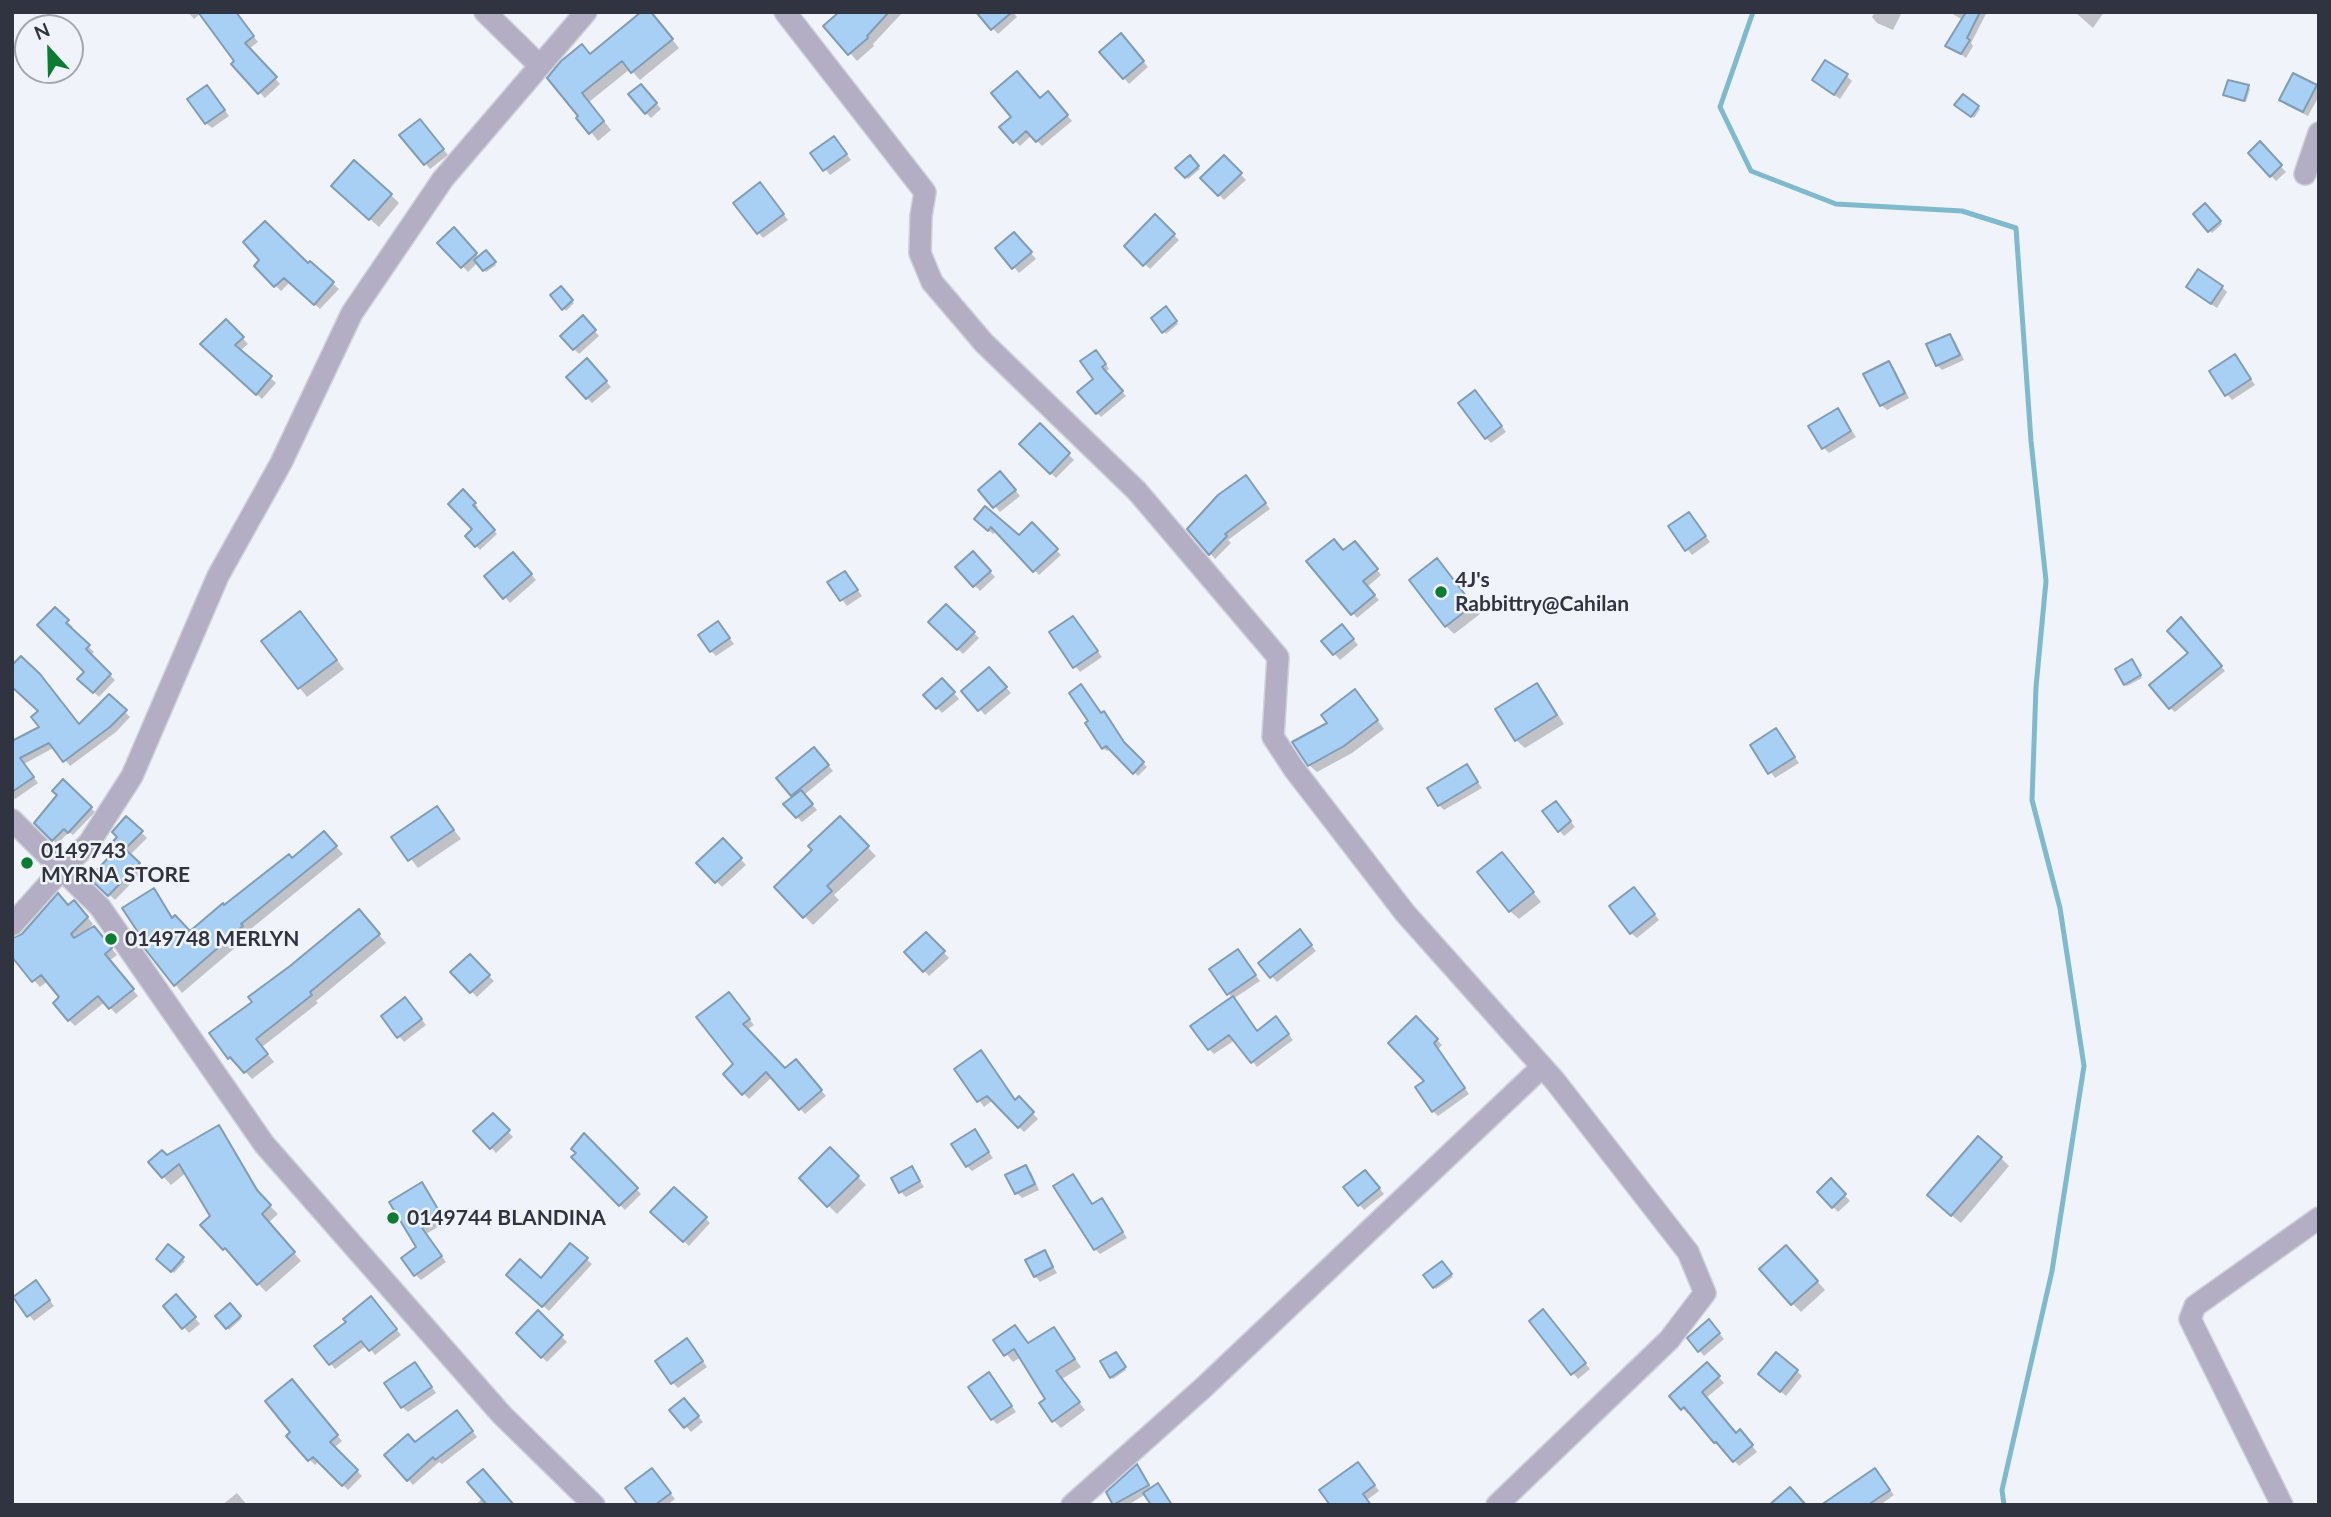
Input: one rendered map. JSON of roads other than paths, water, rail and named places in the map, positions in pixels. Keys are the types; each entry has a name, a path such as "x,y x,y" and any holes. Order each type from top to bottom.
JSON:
{"street":[{"path":"485,12 540,66"},
{"path":"12,925 89,843 132,776 218,576 281,463 352,313 443,179 586,12"},
{"path":"785,12 925,192 920,253 932,282 984,343 1137,491 1278,657 1273,737 1294,769 1405,914 1542,1067 1688,1252 1705,1293 1669,1340 1497,1505"},
{"path":"2305,174 2319,132"},
{"path":"12,820 100,907 264,1144 502,1415 594,1505"},
{"path":"1072,1505 1203,1388 1542,1067"},
{"path":"2282,1505 2190,1319 2195,1306 2319,1218"}],"waterway":[{"path":"1753,12 1720,107 1751,171 1836,204 1962,211 2016,228 2031,441 2046,581 2036,687 2032,800 2060,908 2084,1066 2052,1271 2002,1490 2004,1505"}],"place":[{"name":"4J's Rabbittry@Cahilan","path":"1441,592"},
{"name":"0149743 MYRNA STORE","path":"27,863"},
{"name":"0149748 MERLYN","path":"111,939"},
{"name":"0149744 BLANDINA","path":"393,1218"}]}
